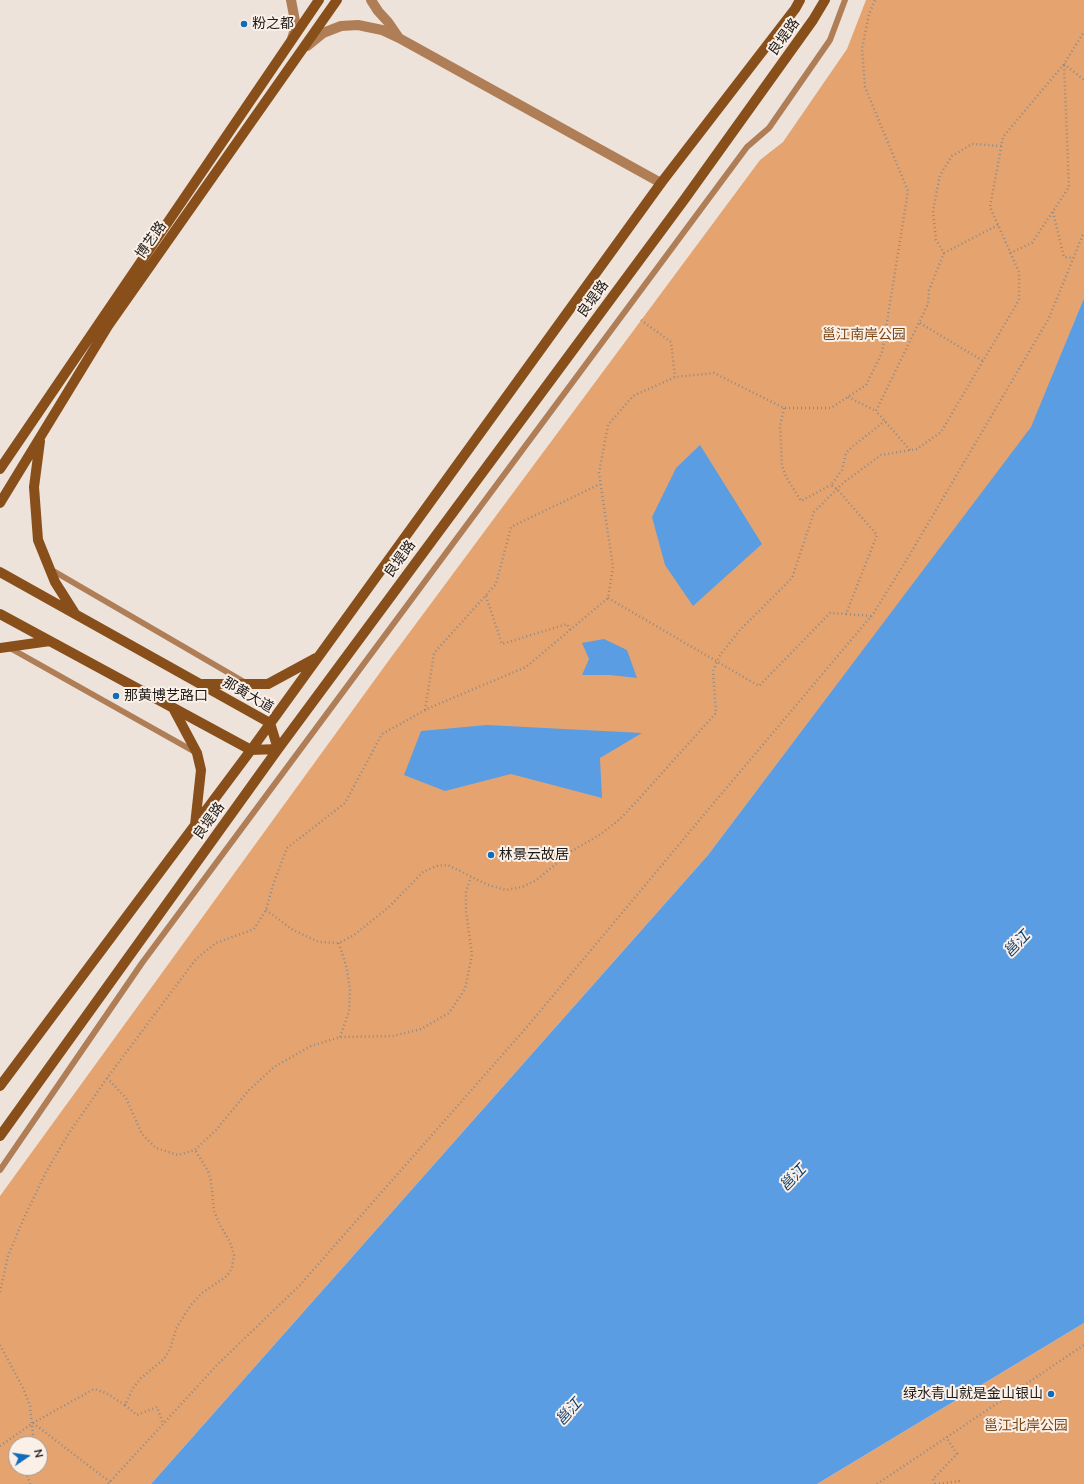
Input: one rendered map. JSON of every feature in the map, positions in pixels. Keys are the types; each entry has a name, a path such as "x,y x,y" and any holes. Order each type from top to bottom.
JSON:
{"main road":[{"name":"博艺路","path":"0,469 292,42 319,0"},
{"name":"博艺路","path":"0,503 108,326 337,0"},
{"name":"良堤路","path":"0,1086 251,750 661,183 800,0"},
{"name":"良堤路","path":"0,1136 278,749 684,200 813,20 825,0"},
{"path":"40,438 34,488 38,540 55,582 75,613"},
{"path":"0,460 11,452"},
{"name":"那黄大道","path":"0,572 270,723 278,749"},
{"path":"0,614 251,750 278,749"},
{"path":"4,648 50,641"},
{"path":"200,684 268,684 319,656"},
{"path":"173,708 197,753 201,770 195,826"}],"street":[{"path":"291,0 295,20 295,29 292,42"},
{"path":"371,0 399,38"},
{"path":"302,51 323,33 341,26 358,25 372,27 399,38 661,183"}],"lane":[{"path":"0,1170 142,963 231,842 746,147 769,128 830,40 846,0"},
{"path":"50,568 248,684"},
{"path":"4,648 197,753"}],"path":[{"path":"0,1292 8,1256 46,1172 69,1133 107,1078 196,959 216,944 254,929 266,910 273,885 287,848 345,803 382,734 425,711 526,667 608,598 614,568 599,473 608,425 634,396 676,376 714,373 784,408 831,408 866,385 882,353 908,191 865,87 862,49 869,14 875,0"},
{"path":"266,910 293,930 318,942 338,943 354,935 389,907 424,872 436,866 448,865 488,885 506,890 522,887 535,881 572,851 601,834 620,819 636,802 716,712 714,671 720,654 740,630 792,578 814,512 843,483 881,455 916,448 941,432 1019,300 1019,272 990,207 1002,137 1064,64 1084,32"},
{"path":"1064,64 1084,80"},
{"path":"1010,253 1032,244 1069,187 1064,64"},
{"path":"944,253 936,240 933,211 940,175 952,156 972,144 1001,146"},
{"path":"1053,211 1064,257 1073,258"},
{"path":"876,411 920,323 928,304 928,290 944,253 998,225"},
{"path":"33,1423 109,1483 217,1365 300,1284 521,1034 872,616 1049,318 1084,232"},
{"path":"641,320 672,342 676,376"},
{"path":"920,323 983,361"},
{"path":"848,397 876,411 910,450"},
{"path":"784,408 780,426 782,466 786,477 801,501 831,485 842,470 846,453 885,422"},
{"path":"425,711 434,653 496,584 511,527 600,483"},
{"path":"831,485 877,534 846,614"},
{"path":"486,595 502,644 567,624 570,630"},
{"path":"608,598 759,686 830,613 872,616"},
{"path":"107,1078 126,1098 142,1134 156,1148 178,1155 194,1150 216,1130 248,1090 274,1067 311,1046 340,1037 393,1036 421,1029 449,1013 465,989 472,954 466,911 466,891 470,877"},
{"path":"338,943 347,969 350,990 349,1012 340,1037"},
{"path":"125,1405 133,1388 141,1378 164,1359 170,1349 176,1329 190,1306 202,1293 227,1276 232,1268 234,1255 230,1242 214,1211 211,1181 208,1171 194,1150"},
{"path":"0,1345 23,1388 30,1406 34,1436"},
{"path":"877,1484 1084,1345"},
{"path":"0,1446 33,1423 94,1389 106,1393 125,1405 137,1415 157,1407 163,1424"},
{"path":"935,1484 933,1478 957,1454 946,1437"},
{"path":"939,1484 959,1481 959,1484"}],"green space":[{"name":"邕江南岸公园","path":"866,0 1084,0 1084,298 1032,427 708,855 151,1484 0,1484 0,1196 392,656 760,160 783,142 847,49"},
{"name":"邕江北岸公园","path":"1084,1323 1084,1484 817,1484"}],"water":[{"name":"邕江","path":"1084,298 1084,1323 817,1484 151,1484 708,855 1031,427"},
{"path":"700,445 762,544 693,606 665,565 652,517 676,468"},
{"path":"604,639 627,650 637,678 610,675 582,675 589,659 582,643"},
{"path":"487,725 642,733 600,758 602,798 511,774 445,791 404,775 421,731"}],"place":[{"name":"粉之都","path":"244,24"},
{"name":"那黄博艺路口","path":"116,696"},
{"name":"林景云故居","path":"491,855"},
{"name":"绿水青山就是金山银山","path":"1051,1394"}]}
